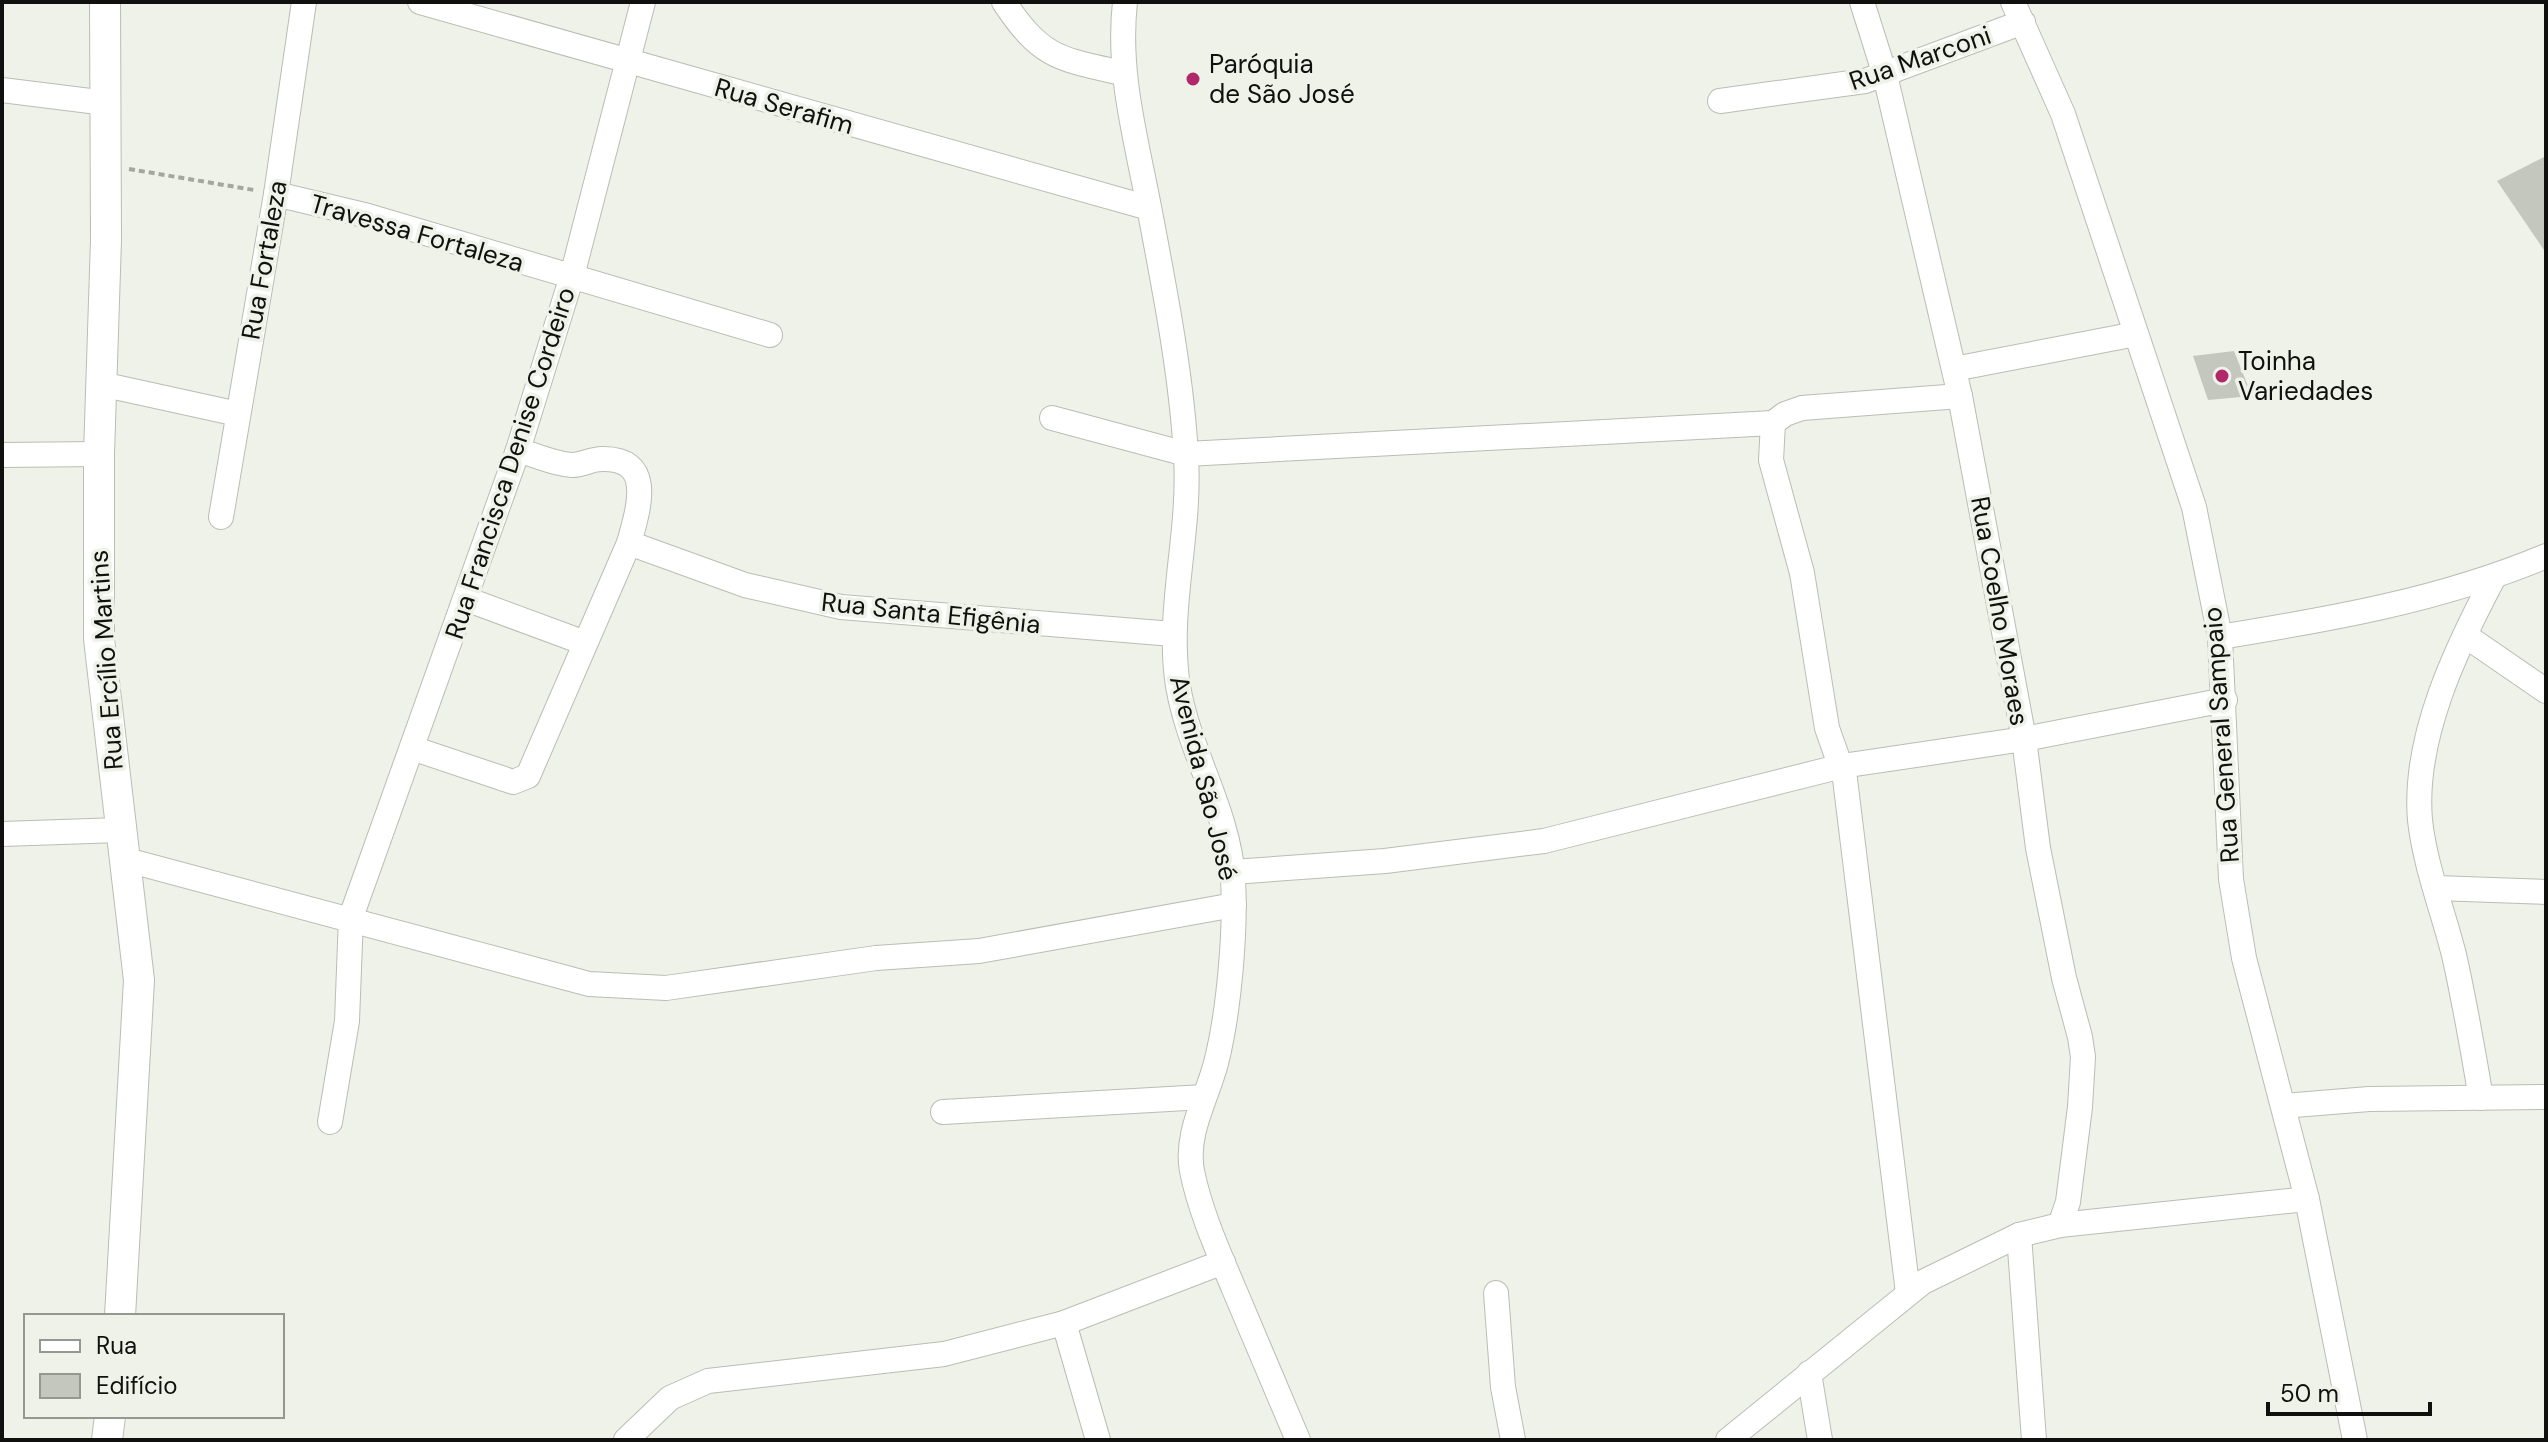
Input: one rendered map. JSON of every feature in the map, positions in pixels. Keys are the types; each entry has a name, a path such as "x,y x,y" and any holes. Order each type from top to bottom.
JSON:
{"street":[{"name":"Rua Ercílio Martins","path":"105,2 106,166 99,454 99,639 139,980 139,1028 120,1314"},
{"name":"Rua Fortaleza","path":"221,517 276,194 304,2"},
{"name":"Rua Serafim","path":"420,2 1149,208"},
{"name":"Rua Francisca Denise Cordeiro","path":"330,1122 347,1021 351,917 518,450 572,276 643,2"},
{"path":"1004,2 1035,43 1056,57 1122,73"},
{"name":"Avenida São José","path":"1125,2 1122,73 1149,208 1186,454 1187,513 1173,634 1181,701 1211,788 1233,872 1234,905 1223,1025 1216,1064 1193,1135 1192,1169 1223,1262 1298,1440"},
{"name":"Rua Coelho Moraes","path":"1862,2 1885,75 1960,396 2024,739 2038,848 2083,1057 2072,1174 2060,1225"},
{"name":"Rua Marconi","path":"1720,101 1831,87 1885,75 2018,12"},
{"name":"Rua General Sampaio","path":"2018,12 2063,114 2194,507 2220,637 2231,879 2244,958 2307,1199 2355,1440"},
{"path":"2,90 106,103"},
{"name":"Travessa Fortaleza","path":"276,194 368,216 770,335"},
{"path":"1954,369 2136,334"},
{"path":"101,384 238,414"},
{"path":"1052,418 1186,454 1773,423 1802,408 1960,396"},
{"path":"1773,423 1771,460 1802,573 1827,728 1842,766 1908,1293"},
{"path":"412,748 513,782 522,781 535,766 629,543 640,487 639,475 634,469 608,459 565,464 518,450"},
{"path":"2,455 99,454"},
{"name":"Rua Santa Efigênia","path":"629,543 693,567 790,597 841,607 1173,634"},
{"path":"2220,637 2347,616 2493,579 2546,556"},
{"path":"2481,1098 2461,987 2420,819 2424,760 2437,705 2493,579"},
{"path":"466,599 585,643"},
{"path":"2466,636 2546,691"},
{"path":"1233,872 1385,861 1544,841 1842,766 2024,739 2225,700"},
{"path":"2,834 120,830"},
{"path":"127,860 351,917 589,984 640,988 723,981 876,958 1014,946 1234,905"},
{"path":"2436,888 2546,892"},
{"path":"943,1112 1204,1097"},
{"path":"2283,1106 2369,1099 2546,1097"},
{"path":"1728,1440 1908,1293 1943,1270 2019,1235 2060,1225 2307,1199"},
{"path":"2019,1235 2034,1440"},
{"path":"626,1440 670,1398 708,1381 944,1354 1064,1323 1223,1262"},
{"path":"1496,1293 1503,1387 1513,1440"},
{"path":"1064,1323 1098,1440"},
{"path":"1809,1373 1820,1440"},
{"path":"107,1440 110,1418"}],"path":[{"name":"Travessa Fortaleza","path":"106,166 276,194"}],"building":[{"path":"2546,156 2546,253 2497,181"},
{"name":"Toinha Variedades","path":"2234,351 2252,396 2208,400 2193,356"}],"place":[{"name":"Paróquia de São José","path":"1193,79"},
{"name":"Toinha Variedades","path":"2222,376"}]}
